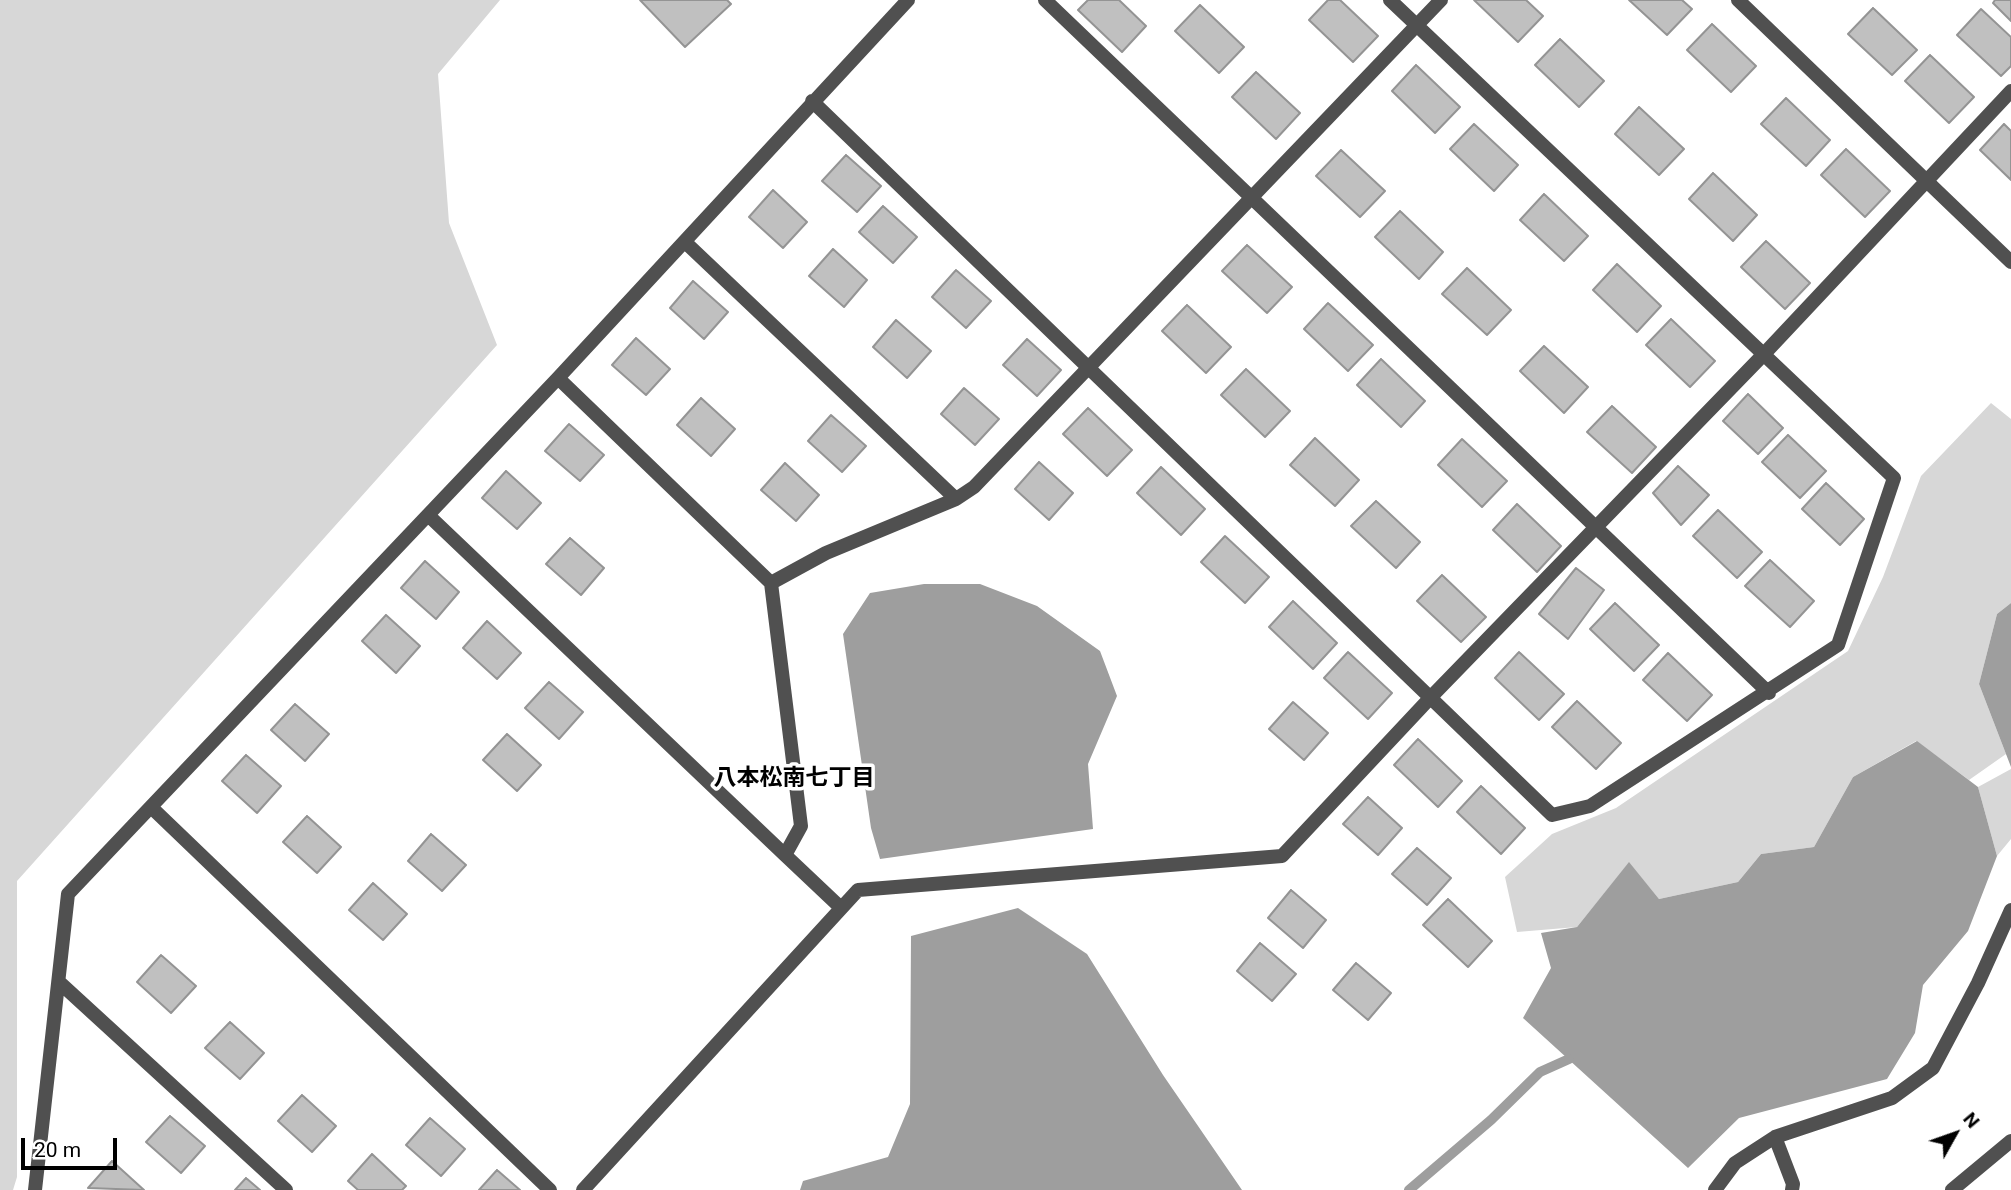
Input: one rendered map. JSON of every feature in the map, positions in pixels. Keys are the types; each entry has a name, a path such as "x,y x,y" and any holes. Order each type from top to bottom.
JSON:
{"street":[{"path":"35,1190 68,894 558,378 908,0"},
{"path":"1045,0 1769,692"},
{"path":"812,101 1552,815 1590,806 1838,645 1894,478 1390,0"},
{"path":"771,583 826,553 956,499 974,487 1441,0"},
{"path":"1738,0 2011,262"},
{"path":"583,1190 858,890 1282,856 1431,697 1764,354 2011,91"},
{"path":"685,242 956,499"},
{"path":"558,378 771,583 801,826 785,855"},
{"path":"428,515 840,907"},
{"path":"151,807 550,1190"},
{"path":"1716,1190 1735,1163 1776,1137 1892,1098 1933,1068 1978,982 2011,910"},
{"path":"59,982 286,1190"},
{"path":"1776,1137 1793,1184 1792,1190"},
{"path":"1952,1190 2011,1141"}],"shaded area":[{"path":"0,0 500,0 438,74 449,223 497,345 17,881 17,1177 13,1190 0,1190"},
{"path":"1991,403 2011,419 2011,603 1997,614 1979,684 2006,754 1969,780 1916,741 1853,777 1814,847 1761,854 1738,882 1659,899 1629,863 1577,927 1517,932 1505,877 1552,834 1616,808 1848,651 1883,577 1921,476"},
{"path":"924,584 980,584 1037,606 1100,651 1117,696 1088,764 1093,829 880,859 871,828 843,634 870,593"},
{"path":"2011,603 2011,767 1979,684 1997,614"},
{"path":"1917,741 1978,787 1997,856 1968,931 1923,985 1915,1033 1887,1079 1739,1118 1688,1168 1523,1018 1551,968 1541,933 1577,927 1629,862 1659,899 1738,882 1761,854 1814,847 1853,777"},
{"path":"2011,769 2011,839 1997,856 1978,787"},
{"path":"1018,908 1087,954 1163,1075 1242,1190 800,1190 803,1181 888,1157 910,1104 911,936"}],"building":[{"path":"640,0 727,0 731,4 685,47"},
{"path":"1088,0 1119,0 1146,26 1122,52 1078,10"},
{"path":"1328,0 1340,0 1378,36 1353,62 1309,20"},
{"path":"1474,0 1526,0 1543,16 1518,42"},
{"path":"1629,0 1682,0 1692,9 1667,35"},
{"path":"1995,0 2011,0 2011,21 1993,3"},
{"path":"1200,5 1244,47 1219,73 1175,31"},
{"path":"1873,8 1917,50 1892,75 1848,34"},
{"path":"1981,9 2011,37 2011,66 2001,76 1957,35"},
{"path":"1712,24 1756,66 1731,92 1687,50"},
{"path":"1560,39 1604,81 1579,107 1535,65"},
{"path":"1930,55 1974,97 1949,123 1905,81"},
{"path":"1416,65 1460,107 1435,133 1392,91"},
{"path":"1256,72 1300,113 1276,139 1232,97"},
{"path":"1786,98 1830,140 1806,166 1761,124"},
{"path":"1639,107 1684,149 1659,175 1615,134"},
{"path":"1474,124 1518,165 1494,191 1450,149"},
{"path":"2004,124 2011,131 2011,180 1980,150"},
{"path":"1846,149 1890,191 1865,217 1821,175"},
{"path":"1341,150 1385,191 1360,217 1316,176"},
{"path":"846,155 881,186 857,212 822,181"},
{"path":"1713,173 1757,215 1733,241 1689,199"},
{"path":"773,190 807,222 783,248 749,217"},
{"path":"1544,194 1588,236 1564,261 1520,220"},
{"path":"883,206 917,237 893,263 859,232"},
{"path":"1400,211 1443,252 1419,279 1375,237"},
{"path":"1766,241 1810,283 1785,309 1741,267"},
{"path":"1247,245 1292,287 1267,313 1222,271"},
{"path":"833,249 867,280 844,307 809,276"},
{"path":"1617,264 1661,306 1637,332 1593,290"},
{"path":"1467,268 1511,310 1487,335 1442,294"},
{"path":"956,270 991,301 966,328 932,297"},
{"path":"693,281 728,312 704,339 670,308"},
{"path":"1328,303 1373,345 1348,371 1304,329"},
{"path":"1187,305 1231,347 1206,373 1162,331"},
{"path":"1671,319 1715,361 1690,387 1646,345"},
{"path":"896,320 931,351 907,378 873,347"},
{"path":"636,338 670,369 646,395 612,365"},
{"path":"1027,339 1061,370 1037,396 1003,365"},
{"path":"1544,346 1588,387 1564,413 1520,371"},
{"path":"1381,359 1425,401 1401,427 1357,385"},
{"path":"1246,369 1290,411 1265,437 1221,395"},
{"path":"964,388 999,419 975,445 941,414"},
{"path":"1748,394 1783,428 1758,454 1723,421"},
{"path":"701,398 735,429 711,456 677,425"},
{"path":"1612,406 1656,447 1632,473 1587,432"},
{"path":"1088,408 1132,450 1107,476 1063,434"},
{"path":"831,415 866,446 842,472 808,441"},
{"path":"569,424 604,455 580,481 545,451"},
{"path":"1788,435 1826,471 1800,498 1762,462"},
{"path":"1315,438 1359,480 1335,506 1290,465"},
{"path":"1462,439 1507,481 1482,507 1438,465"},
{"path":"1039,462 1073,493 1049,520 1015,489"},
{"path":"785,463 819,495 796,521 761,490"},
{"path":"1678,466 1709,495 1681,525 1653,493"},
{"path":"1161,467 1205,509 1181,535 1137,493"},
{"path":"506,471 541,503 517,529 482,498"},
{"path":"1826,483 1864,519 1840,545 1802,509"},
{"path":"1376,501 1420,542 1396,568 1351,526"},
{"path":"1517,504 1561,546 1537,572 1493,530"},
{"path":"1718,510 1762,552 1737,578 1693,536"},
{"path":"1225,536 1269,577 1245,603 1201,562"},
{"path":"570,538 604,568 581,595 546,564"},
{"path":"1770,560 1814,601 1790,627 1745,586"},
{"path":"425,561 459,592 436,619 401,588"},
{"path":"1576,568 1604,590 1568,639 1539,614"},
{"path":"1442,575 1486,617 1461,642 1417,601"},
{"path":"1293,601 1337,643 1313,669 1269,627"},
{"path":"1615,603 1659,645 1634,671 1590,629"},
{"path":"386,615 420,646 396,673 362,641"},
{"path":"487,621 521,653 497,679 463,648"},
{"path":"1348,652 1392,693 1368,719 1324,678"},
{"path":"1519,652 1564,694 1539,720 1495,678"},
{"path":"1668,653 1712,695 1687,721 1643,680"},
{"path":"549,682 583,712 559,739 525,708"},
{"path":"1577,701 1621,743 1596,769 1552,727"},
{"path":"1293,702 1328,733 1304,760 1269,729"},
{"path":"295,704 329,734 305,761 271,730"},
{"path":"507,734 541,765 517,791 483,760"},
{"path":"1418,739 1462,781 1438,807 1394,765"},
{"path":"246,755 281,786 257,813 222,781"},
{"path":"1481,786 1525,828 1501,854 1457,812"},
{"path":"1368,797 1402,828 1378,855 1343,824"},
{"path":"307,816 341,847 317,873 283,842"},
{"path":"431,834 466,865 442,891 408,861"},
{"path":"1417,848 1451,878 1427,905 1392,874"},
{"path":"373,883 407,914 383,940 349,910"},
{"path":"1291,890 1326,920 1303,948 1268,918"},
{"path":"1448,899 1492,941 1468,967 1423,925"},
{"path":"1260,943 1296,974 1272,1001 1237,971"},
{"path":"161,955 196,986 171,1013 137,982"},
{"path":"1356,963 1391,993 1368,1020 1333,990"},
{"path":"230,1022 264,1053 240,1079 205,1048"},
{"path":"302,1095 336,1126 312,1152 278,1121"},
{"path":"170,1116 205,1146 181,1173 146,1142"},
{"path":"430,1118 465,1149 441,1176 406,1145"},
{"path":"372,1154 406,1186 402,1190 358,1190 348,1181"},
{"path":"112,1161 144,1190 88,1188"},
{"path":"497,1170 520,1190 479,1190"},
{"path":"246,1178 260,1190 235,1190"}],"waterway":[{"path":"1409,1190 1491,1120 1540,1072 1569,1059"}],"district":[{"name":"八本松南七丁目","path":"794,779"}]}
